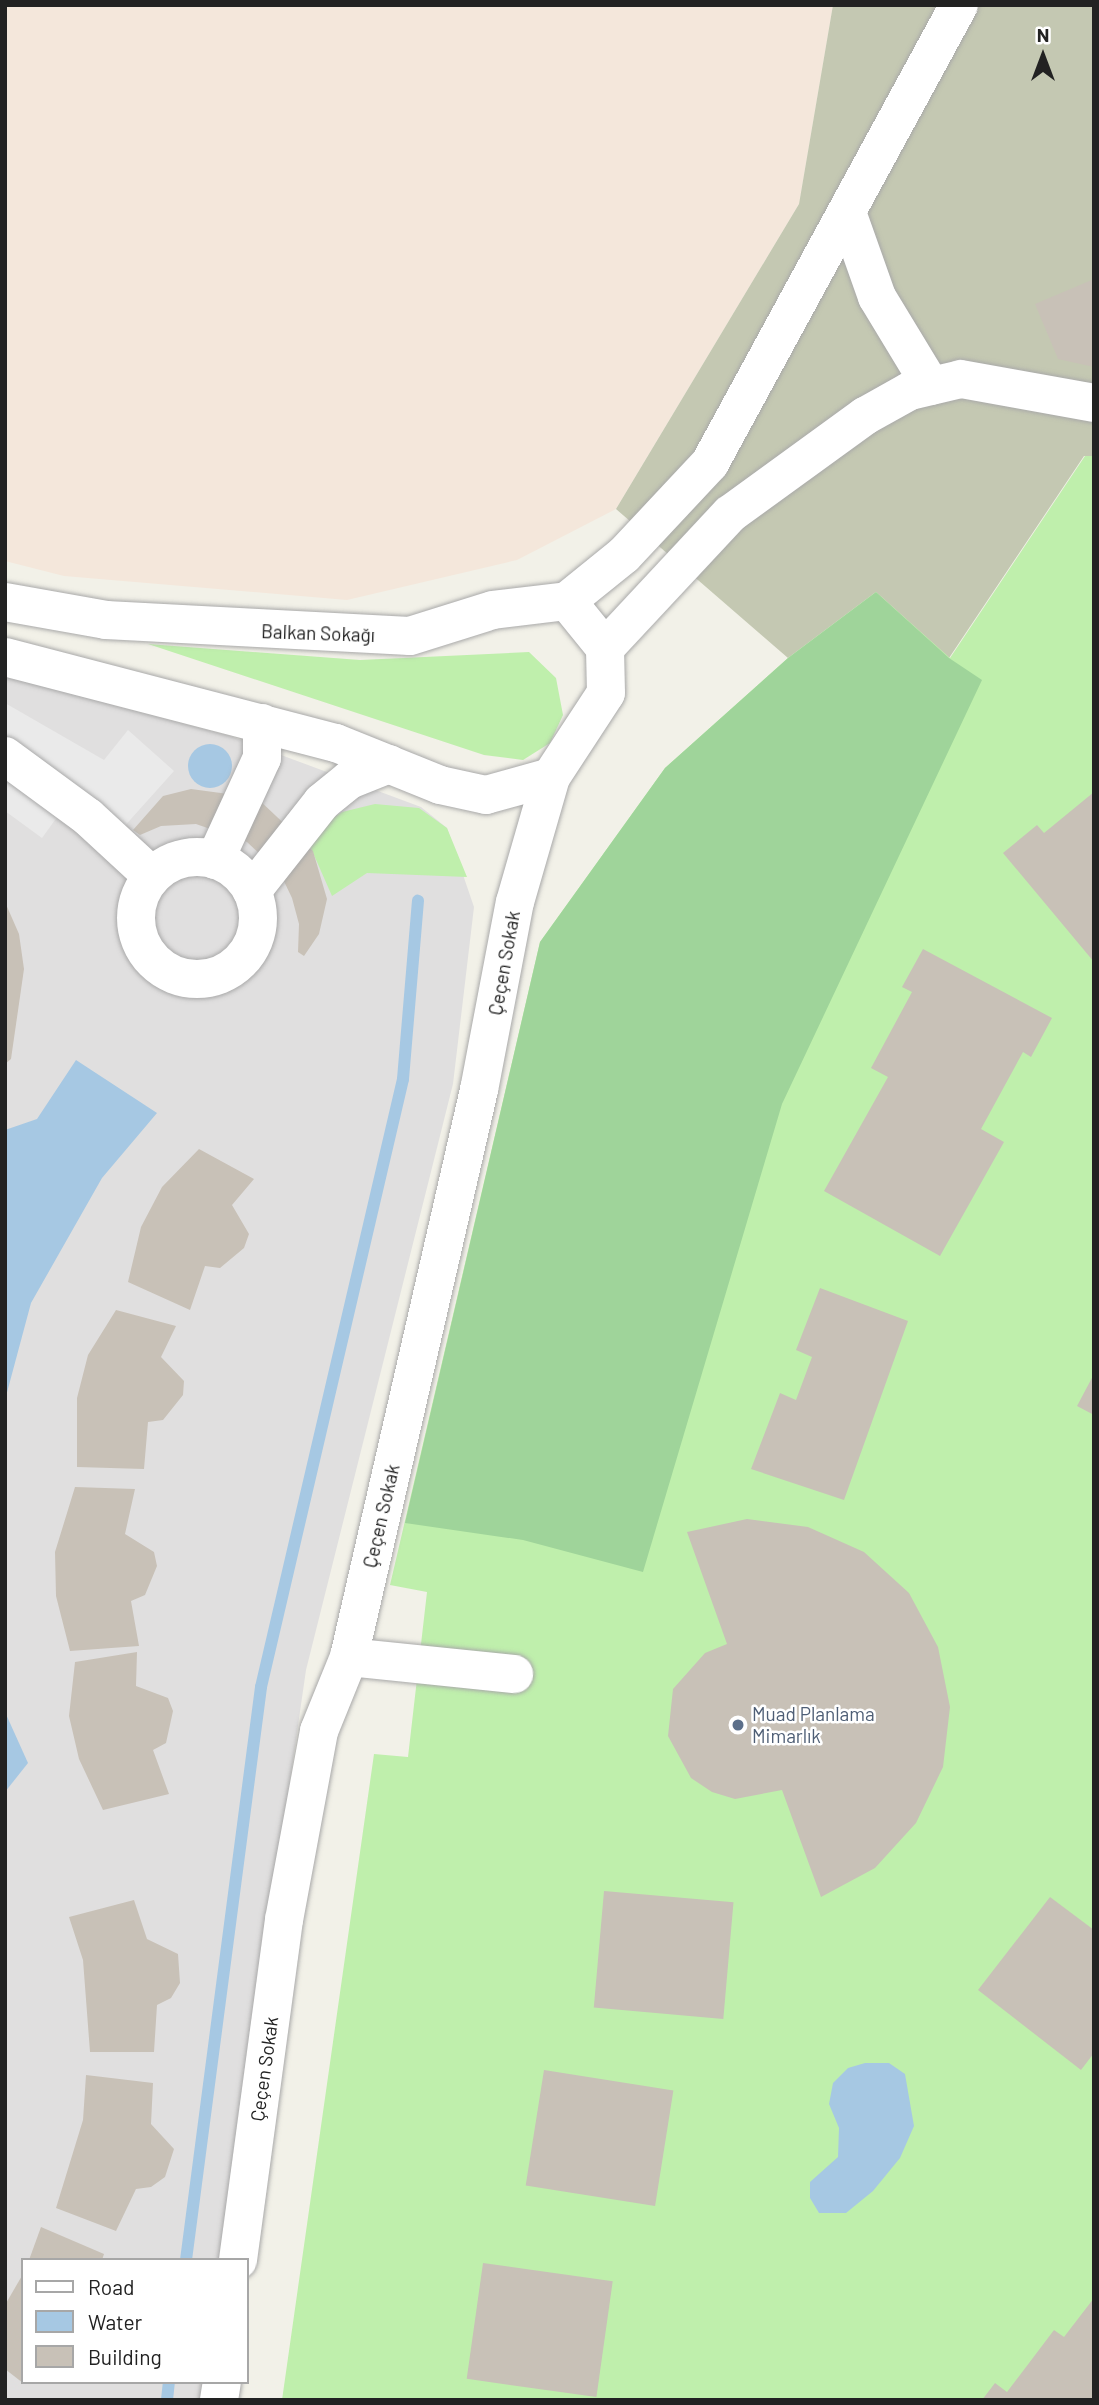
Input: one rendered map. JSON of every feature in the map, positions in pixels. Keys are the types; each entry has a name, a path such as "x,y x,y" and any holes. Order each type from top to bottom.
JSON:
{"street":[{"path":"958,5 848,215 710,463 624,555 566,601 605,648 730,514 865,416 910,391 961,379 1094,403"},
{"path":"848,215 877,297 931,386"},
{"name":"Balkan Sokağı","path":"5,602 106,620 410,635 493,610 566,601"},
{"name":"Çeçen Sokak","path":"238,2258 297,1835 319,1731 349,1657 479,1090 515,902 551,777 606,693 605,648"},
{"path":"5,657 262,723 389,764 440,785 486,794 551,777"},
{"path":"215,860 262,758 262,723"},
{"path":"5,756 88,817 152,876"},
{"path":"252,891 322,802 349,780 389,764"},
{"path":"181,859 215,860 230,866 252,891 258,911 250,950 218,976 177,976 152,959 138,933 135,913 152,876 181,859"},
{"path":"349,1657 514,1674"}],"shaded area":[{"path":"5,5 833,5 799,204 616,509 517,560 347,600 64,576 5,561"},
{"path":"833,5 1094,5 1094,456 1084,456 949,658 876,592 788,658 616,509 799,204"},
{"path":"5,676 230,736 421,807 447,828 474,907 453,1084 306,1670 221,2258 21,2258 21,2384 205,2384 203,2400 5,2400"},
{"path":"5,703 104,760 128,730 174,771 113,839 68,802 42,838 5,811"}],"green space":[{"path":"1085,456 1094,456 1094,2400 282,2400 374,1754 408,1757 427,1592 390,1585 540,942 665,768 788,658 876,592 950,658"},
{"path":"876,592 949,658 982,680 782,1104 643,1572 523,1540 405,1523 540,942 665,768 788,658"},
{"path":"148,644 360,660 529,652 556,678 563,715 550,743 523,760 484,755"},
{"path":"375,804 419,808 447,828 467,877 367,873 332,896 306,837 342,812"}],"water":[{"path":"210,744 225,751 232,766 225,781 210,788 195,781 188,766 195,751"},
{"path":"76,1060 157,1113 102,1178 31,1303 5,1400 5,1130 37,1119"},
{"path":"5,1712 28,1763 5,1792"},
{"path":"865,2063 889,2063 905,2074 914,2126 900,2158 873,2191 846,2213 819,2213 810,2198 810,2182 838,2157 839,2128 829,2104 833,2083 848,2068"}],"building":[{"path":"1094,279 1094,367 1058,359 1035,304"},
{"path":"191,789 257,798 313,851 327,899 319,934 304,956 298,952 299,924 292,898 280,873 247,842 196,824 161,826 140,835 133,830 163,796"},
{"path":"1094,792 1094,962 1003,853 1037,825 1044,833"},
{"path":"5,902 19,934 24,969 11,1059 5,1064"},
{"path":"923,949 1052,1018 1031,1057 1023,1052 981,1129 1004,1142 940,1256 824,1191 888,1077 871,1068 912,992 902,987"},
{"path":"199,1149 254,1179 232,1205 249,1234 244,1248 220,1268 205,1266 190,1310 128,1282 141,1227 162,1187"},
{"path":"820,1288 908,1321 844,1500 751,1469 780,1393 796,1400 812,1357 796,1350"},
{"path":"116,1310 176,1326 161,1357 184,1381 183,1395 163,1420 148,1422 144,1469 77,1467 77,1398 88,1355"},
{"path":"1094,1374 1094,1415 1077,1406"},
{"path":"75,1487 135,1489 125,1534 154,1552 157,1566 145,1595 131,1601 139,1646 70,1651 56,1596 55,1552"},
{"path":"747,1519 808,1527 864,1552 909,1593 938,1647 950,1707 943,1767 916,1823 875,1868 821,1897 782,1790 735,1799 712,1792 691,1778 668,1736 673,1689 705,1653 727,1644 687,1532"},
{"path":"137,1652 136,1686 168,1698 173,1711 166,1743 153,1750 169,1794 103,1810 79,1759 69,1716 75,1662"},
{"path":"604,1891 734,1902 723,2019 594,2008"},
{"path":"1050,1897 1094,1930 1094,2053 1081,2070 978,1990"},
{"path":"134,1900 147,1939 178,1954 180,1983 171,1998 157,2005 154,2052 90,2052 83,1960 69,1917"},
{"path":"544,2070 673,2090 655,2206 526,2186"},
{"path":"86,2075 153,2083 151,2124 174,2149 165,2177 151,2187 136,2189 116,2231 56,2208 83,2120"},
{"path":"41,2227 104,2254 103,2258 30,2258"},
{"path":"483,2263 613,2281 596,2397 467,2379"},
{"path":"21,2277 21,2381 5,2369 5,2305"},
{"path":"1094,2298 1094,2400 982,2400 995,2383 1007,2392 1054,2330 1064,2337"}],"waterway":[{"path":"186,2258 261,1687 403,1079 418,901"},
{"path":"167,2400 169,2384"}],"place":[{"name":"Muad Planlama Mimarlık","path":"738,1725"}]}
